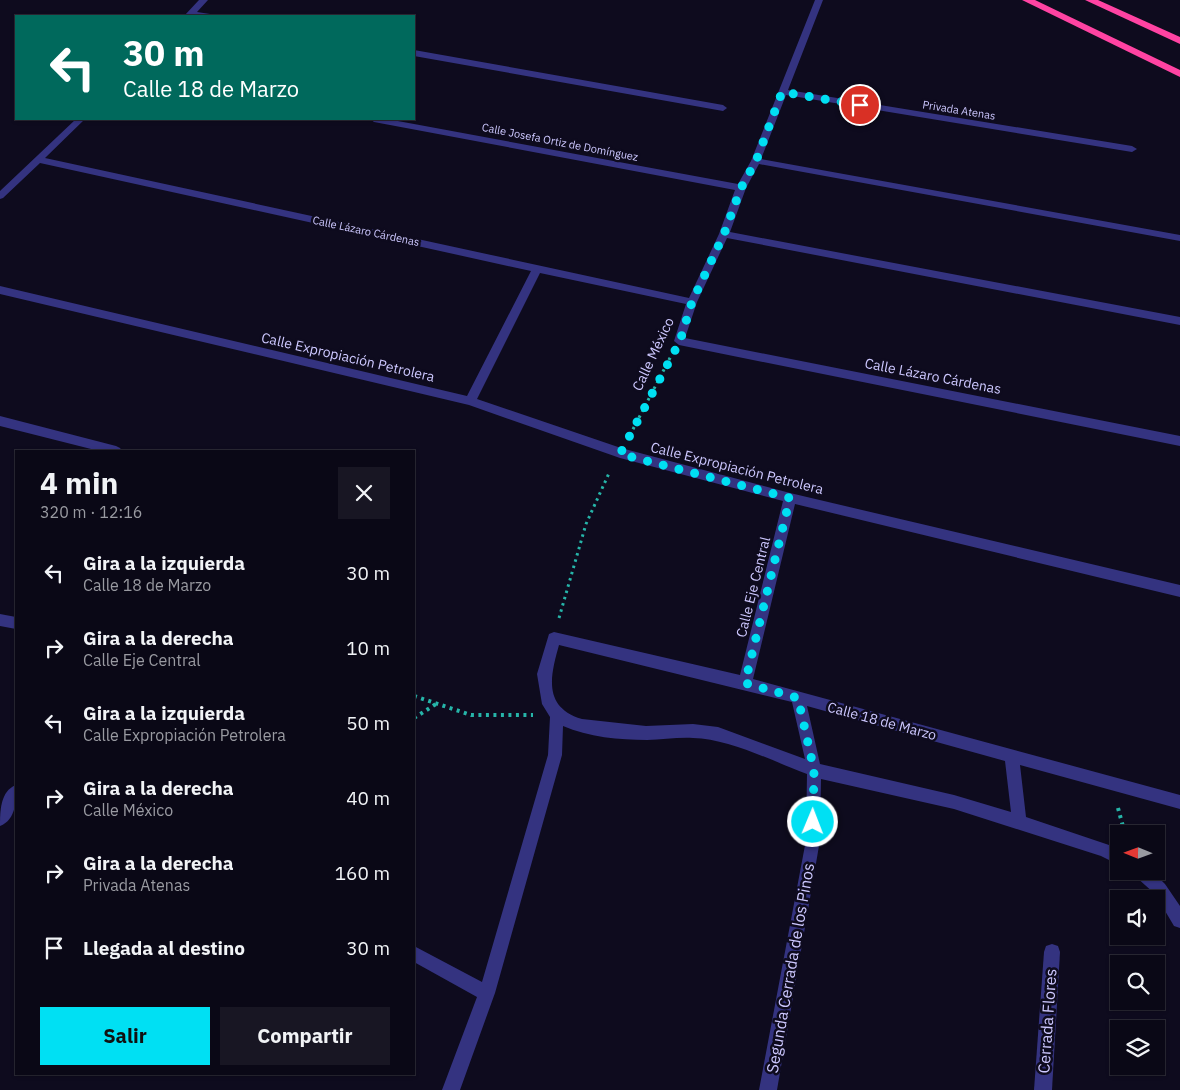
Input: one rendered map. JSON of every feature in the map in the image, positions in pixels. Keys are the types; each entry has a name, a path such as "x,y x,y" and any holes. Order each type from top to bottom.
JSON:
{"highway":[{"path":"1027,0 1180,74"},
{"path":"1090,0 1180,42"}],"street":[{"path":"189,15 204,0"},
{"name":"Calle México","path":"680,341 692,302 724,234 741,188 756,161 819,0"},
{"path":"415,53 723,108"},
{"name":"Privada Atenas","path":"782,92 1132,149"},
{"path":"0,196 80,120"},
{"name":"Calle Josefa Ortiz de Domínguez","path":"379,120 741,188"},
{"name":"Calle Lázaro Cárdenas","path":"39,160 692,302"},
{"path":"756,161 1180,238"},
{"path":"724,234 1180,321"},
{"path":"470,401 537,269"},
{"name":"Calle Expropiación Petrolera","path":"0,290 470,401 620,454 790,498 1180,592"},
{"name":"Calle Lázaro Cárdenas","path":"680,341 1180,441"},
{"path":"0,421 112,450"},
{"name":"Calle Eje Central","path":"745,683 790,498"},
{"path":"0,620 15,623"},
{"path":"554,638 544,674 549,704 557,715 569,722 582,726 620,731 646,733 693,731 718,734 814,770 954,802 1051,832 1110,855"},
{"name":"Calle 18 de Marzo","path":"554,638 745,683 1180,802"},
{"name":"Segunda Cerrada de los Pinos","path":"768,1090 813,840 814,770 798,698"},
{"path":"451,1090 487,993 552,768 555,755 557,715"},
{"path":"1012,757 1018,822"},
{"path":"7,814 15,794"},
{"path":"1150,880 1160,889 1180,920"},
{"name":"Cerrada Flores","path":"1043,1090 1052,952"},
{"path":"415,955 487,993"}],"path":[{"name":"Calle México","path":"554,638 572,566 595,497 680,341"},
{"path":"415,696 471,715 557,715"},
{"path":"415,717 436,704"}],"route":[{"path":"813,822 814,770 798,698 745,683 790,498 620,454 680,341 692,302 724,234 741,188 756,161 782,92 860,105"}]}
